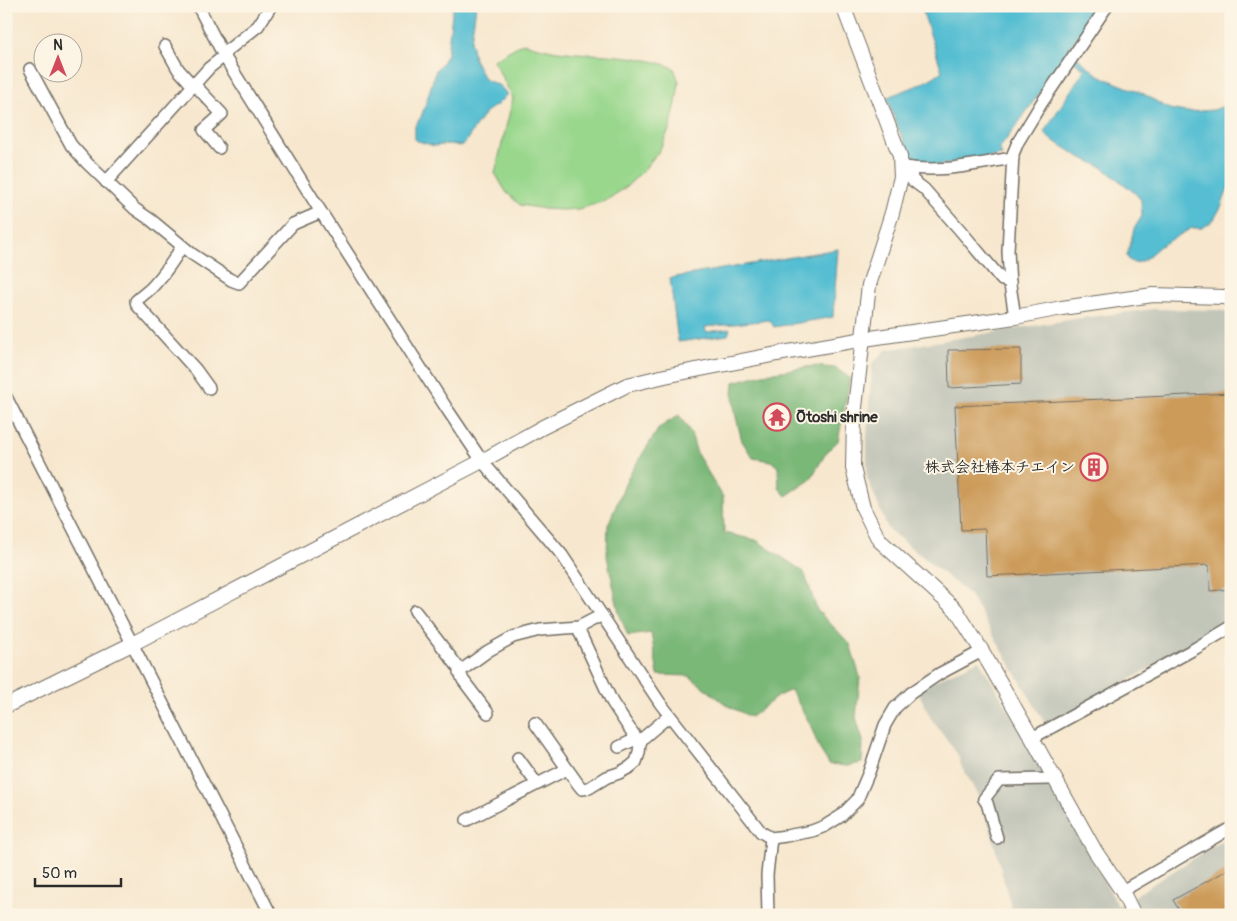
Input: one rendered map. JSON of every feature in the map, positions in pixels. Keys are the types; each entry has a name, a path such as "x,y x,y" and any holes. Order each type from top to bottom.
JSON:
{"street":[{"path":"198,6 224,55 321,212 482,461 562,555 660,703 761,832 771,838 812,831 825,826 841,816 858,800 885,726 895,708 911,693 932,679 982,651"},
{"path":"106,182 209,68 258,26 271,6"},
{"path":"842,6 900,156 912,180 924,189 1002,280 1010,282"},
{"path":"1015,317 1008,252 1013,154 1018,142 1060,75 1107,6"},
{"path":"165,46 178,69 222,114 204,130 219,148"},
{"path":"30,69 71,145 87,163 135,209 192,254 231,280 239,283 293,224 321,212"},
{"path":"906,167 944,169 1013,158"},
{"path":"906,167 901,177 892,213 869,285 854,416 853,468 863,508 879,540 956,610 982,651 1095,851 1122,891 1134,915"},
{"path":"182,246 172,264 152,287 136,301 136,305 196,370 209,388"},
{"path":"6,706 132,644 482,461 543,427 627,385 777,354 864,339 1153,295 1231,299"},
{"path":"6,397 271,915"},
{"path":"415,611 488,712"},
{"path":"459,672 488,651 513,638 540,630 579,627 602,615"},
{"path":"535,723 582,789 589,788 619,773 636,762 639,753 638,741 612,702 580,634 579,627"},
{"path":"1032,738 1231,627"},
{"path":"619,747 643,738 670,716"},
{"path":"518,758 537,784"},
{"path":"467,820 567,769"},
{"path":"997,838 987,803 984,799 999,780 1049,779 1054,776"},
{"path":"1122,891 1231,828"},
{"path":"768,915 767,875 771,838"}],"shaded area":[{"path":"1154,309 1231,312 1231,622 1047,727 970,595 888,529 867,478 867,437 872,364 886,350 1081,318"},
{"path":"979,660 1026,739 1118,906 1231,835 1231,915 1013,915 983,802 962,768 958,755 930,717 917,689"}],"green space":[{"path":"523,43 571,53 631,57 674,68 679,82 676,103 670,128 659,151 643,171 625,188 605,201 579,209 562,210 520,205 506,192 495,173 513,98 493,60"},
{"path":"813,366 835,368 850,378 838,441 826,453 810,480 786,496 779,488 778,467 771,461 753,458 742,441 735,413 734,382 763,374"},
{"path":"679,415 691,433 697,454 723,497 724,533 756,540 804,572 817,610 850,644 860,677 856,717 863,741 862,763 847,766 829,764 819,748 810,724 791,690 778,696 751,717 728,706 689,676 658,675 651,633 628,636 619,613 607,556 608,525 628,477 659,428"}],"water":[{"path":"453,6 476,6 471,41 474,59 484,79 500,86 507,94 498,104 486,112 465,143 460,146 449,144 434,146 415,140 415,126 421,117 436,70 447,54"},
{"path":"921,6 1090,6 1084,26 1068,50 1097,74 1144,94 1169,109 1186,112 1214,110 1231,103 1231,181 1221,207 1213,221 1202,228 1192,228 1160,246 1139,262 1134,263 1129,260 1127,256 1134,229 1142,216 1141,200 1102,167 1080,157 1049,138 1044,132 1085,69 1066,55 999,149 1002,155 948,164 920,164 906,145 887,98 923,83 942,71"},
{"path":"838,249 833,317 774,327 770,320 705,327 706,332 730,329 728,335 678,342 670,278"}],"building":[{"path":"1021,349 1021,384 949,388 948,350"},
{"name":"株式会社椿本チエイン","path":"1231,393 1231,589 1210,591 1209,565 987,576 985,529 961,530 955,406"},
{"path":"1231,868 1231,915 1182,915 1173,900"}],"place":[{"name":"Ōtoshi shrine","path":"777,417"},
{"name":"株式会社椿本チエイン","path":"1094,467"}]}
